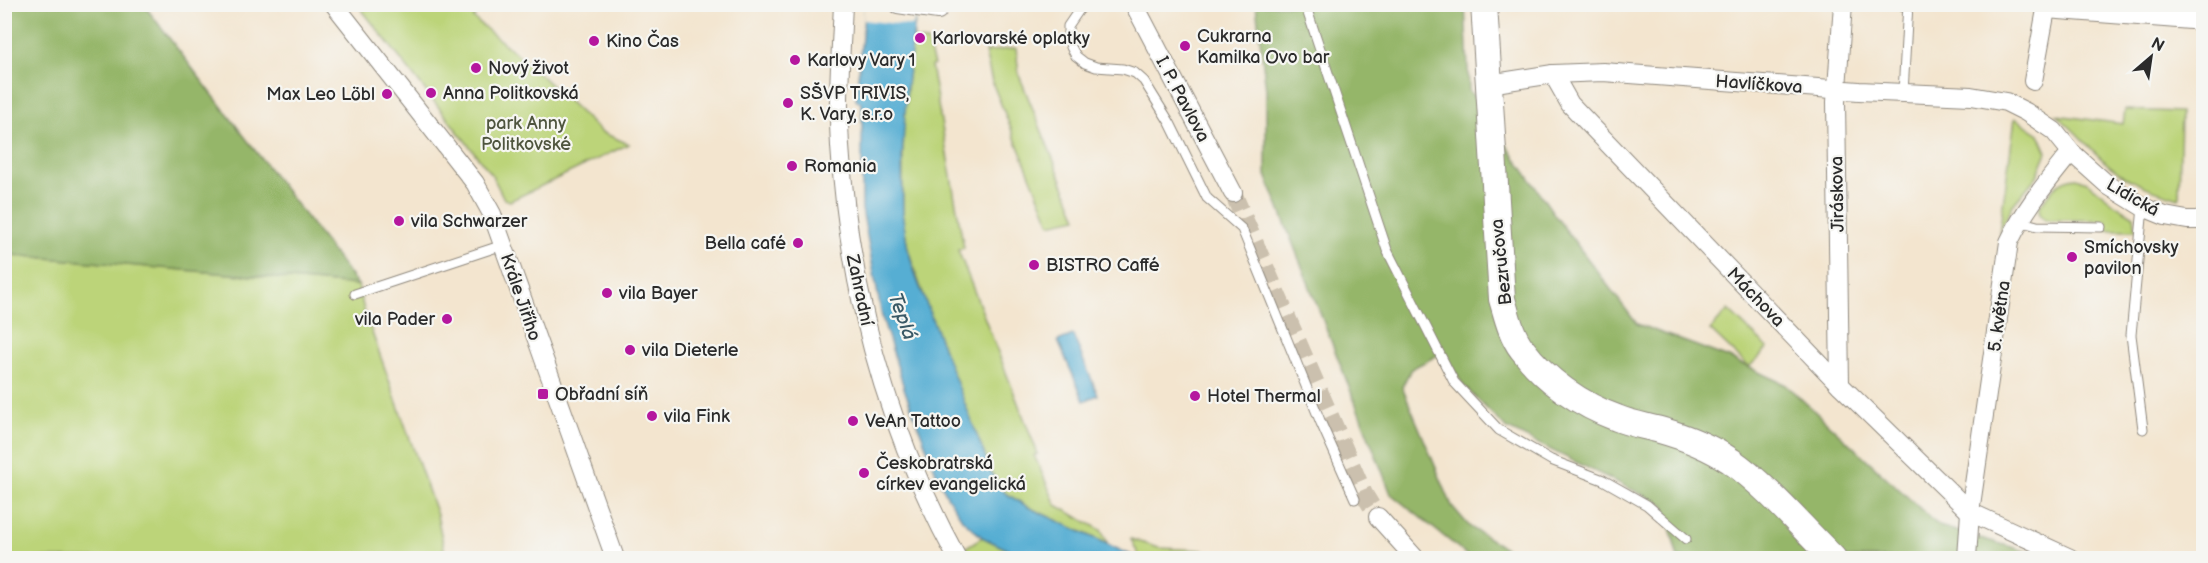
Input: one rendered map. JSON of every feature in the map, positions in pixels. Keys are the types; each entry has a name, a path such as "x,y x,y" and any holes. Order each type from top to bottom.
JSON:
{"street":[{"name":"Krále Jiřího","path":"334,4 475,183 492,214 615,558"},
{"name":"Zahradní","path":"843,4 840,144 845,206 855,280 878,366 899,432 938,525 957,558"},
{"name":"I. P. Pavlova","path":"1134,4 1233,193"},
{"name":"Bezručova","path":"1484,4 1502,299 1508,323 1521,348 1564,390 1593,407 1617,419 1661,430 1703,445 1731,462 1756,482 1833,558"},
{"name":"Jiráskova","path":"1840,384 1836,89 1843,4"},
{"path":"908,6 938,7"},
{"path":"2033,81 2046,7 2195,16"},
{"name":"Havlíčkova","path":"1489,84 1552,74 1603,72 1836,89 1971,96 2006,102 2026,112 2054,131 2072,152"},
{"name":"Máchova","path":"1552,74 1570,104 1840,384 1970,512 2070,558"},
{"name":"Lidická","path":"2072,152 2109,186 2143,207 2165,216 2204,220"},
{"name":"5. května","path":"1967,558 1970,512 2009,242 2033,200 2072,152"},
{"path":"1378,517 1415,558"}],"lane":[{"path":"1085,4 1078,10 1068,26 1071,47 1084,63 1096,67 1123,69 1135,73 1144,81 1170,123 1207,198 1242,229 1321,423 1355,499"},
{"path":"1305,4 1387,250 1454,382 1499,430 1551,460 1603,480 1647,505 1686,539"},
{"path":"1882,4 1908,5 1903,93"},
{"path":"2143,207 2131,335 2143,429"},
{"path":"2019,221 2037,226 2101,227"},
{"path":"354,294 503,245"}],"green space":[{"path":"5,4 144,5 358,285 12,255 5,263"},
{"name":"park Anny Politkovské","path":"358,5 485,5 473,18 529,64 601,132 629,144 510,201 504,199 492,175"},
{"path":"1256,5 1465,5 1469,90 1556,217 1637,324 1729,358 1786,385 1939,526 2025,551 2037,558 1678,558 1664,505 1506,428 1463,385 1444,352 1411,369 1402,387 1452,506 1470,527 1505,548 1510,558 1471,558 1391,494 1266,175 1266,90"},
{"path":"913,26 914,40 927,41 934,65 931,66 964,248 958,250 1038,454 1034,455 1056,505 1101,530 1108,544 1028,507 1005,493 992,474 927,306 908,249 903,218 903,128"},
{"path":"1016,48 1019,75 1077,218 1050,224 992,82 985,52"},
{"path":"2125,110 2181,112 2179,198 2144,186 2119,173 2056,115 2123,124"},
{"path":"2015,118 2039,134 2047,152 2037,176 2013,205 1999,233"},
{"path":"2077,178 2087,182 2134,216 2136,230 2107,230 2106,220 2045,220 2040,215 2039,208 2046,197 2054,187 2064,181"},
{"path":"12,255 358,285 364,310 437,515 446,558 5,558 4,263"},
{"path":"1728,310 1768,348 1749,367 1710,330"},
{"path":"982,537 1025,558 965,558 960,551"},
{"path":"1131,539 1159,548 1203,550 1203,558 1140,558"}],"water":[{"name":"Teplá","path":"865,5 917,5 907,85 902,159 903,218 916,277 992,474 1005,493 1028,507 1137,558 1025,558 982,537 962,519 947,496 905,391 882,317 862,209 862,104 856,99"},
{"path":"1073,335 1098,395 1084,401 1058,341"}],"pier":[{"path":"864,5 917,5 913,26 863,20"}],"tunnel":[{"path":"1233,193 1364,494 1378,517"}],"place":[{"name":"Karlovarské oplatky","path":"920,38"},
{"name":"Kino Čas","path":"594,41"},
{"name":"Cukrarna Kamilka Ovo bar","path":"1185,46"},
{"name":"Karlovy Vary 1","path":"795,60"},
{"name":"Nový život","path":"476,68"},
{"name":"Anna Politkovská","path":"431,93"},
{"name":"Max Leo Löbl","path":"387,94"},
{"name":"SŠVP TRIVIS, K. Vary, s.r.o","path":"788,103"},
{"name":"Romania","path":"792,166"},
{"name":"vila Schwarzer","path":"399,221"},
{"name":"Bella café","path":"798,243"},
{"name":"Smíchovsky pavilon","path":"2072,257"},
{"name":"BISTRO Caffé","path":"1034,265"},
{"name":"vila Bayer","path":"607,293"},
{"name":"vila Pader","path":"447,319"},
{"name":"vila Dieterle","path":"630,350"},
{"name":"Obřadní síň","path":"543,394"},
{"name":"Hotel Thermal","path":"1195,396"},
{"name":"vila Fink","path":"652,416"},
{"name":"VeAn Tattoo","path":"853,421"},
{"name":"Českobratrská církev evangelická","path":"864,473"}]}
